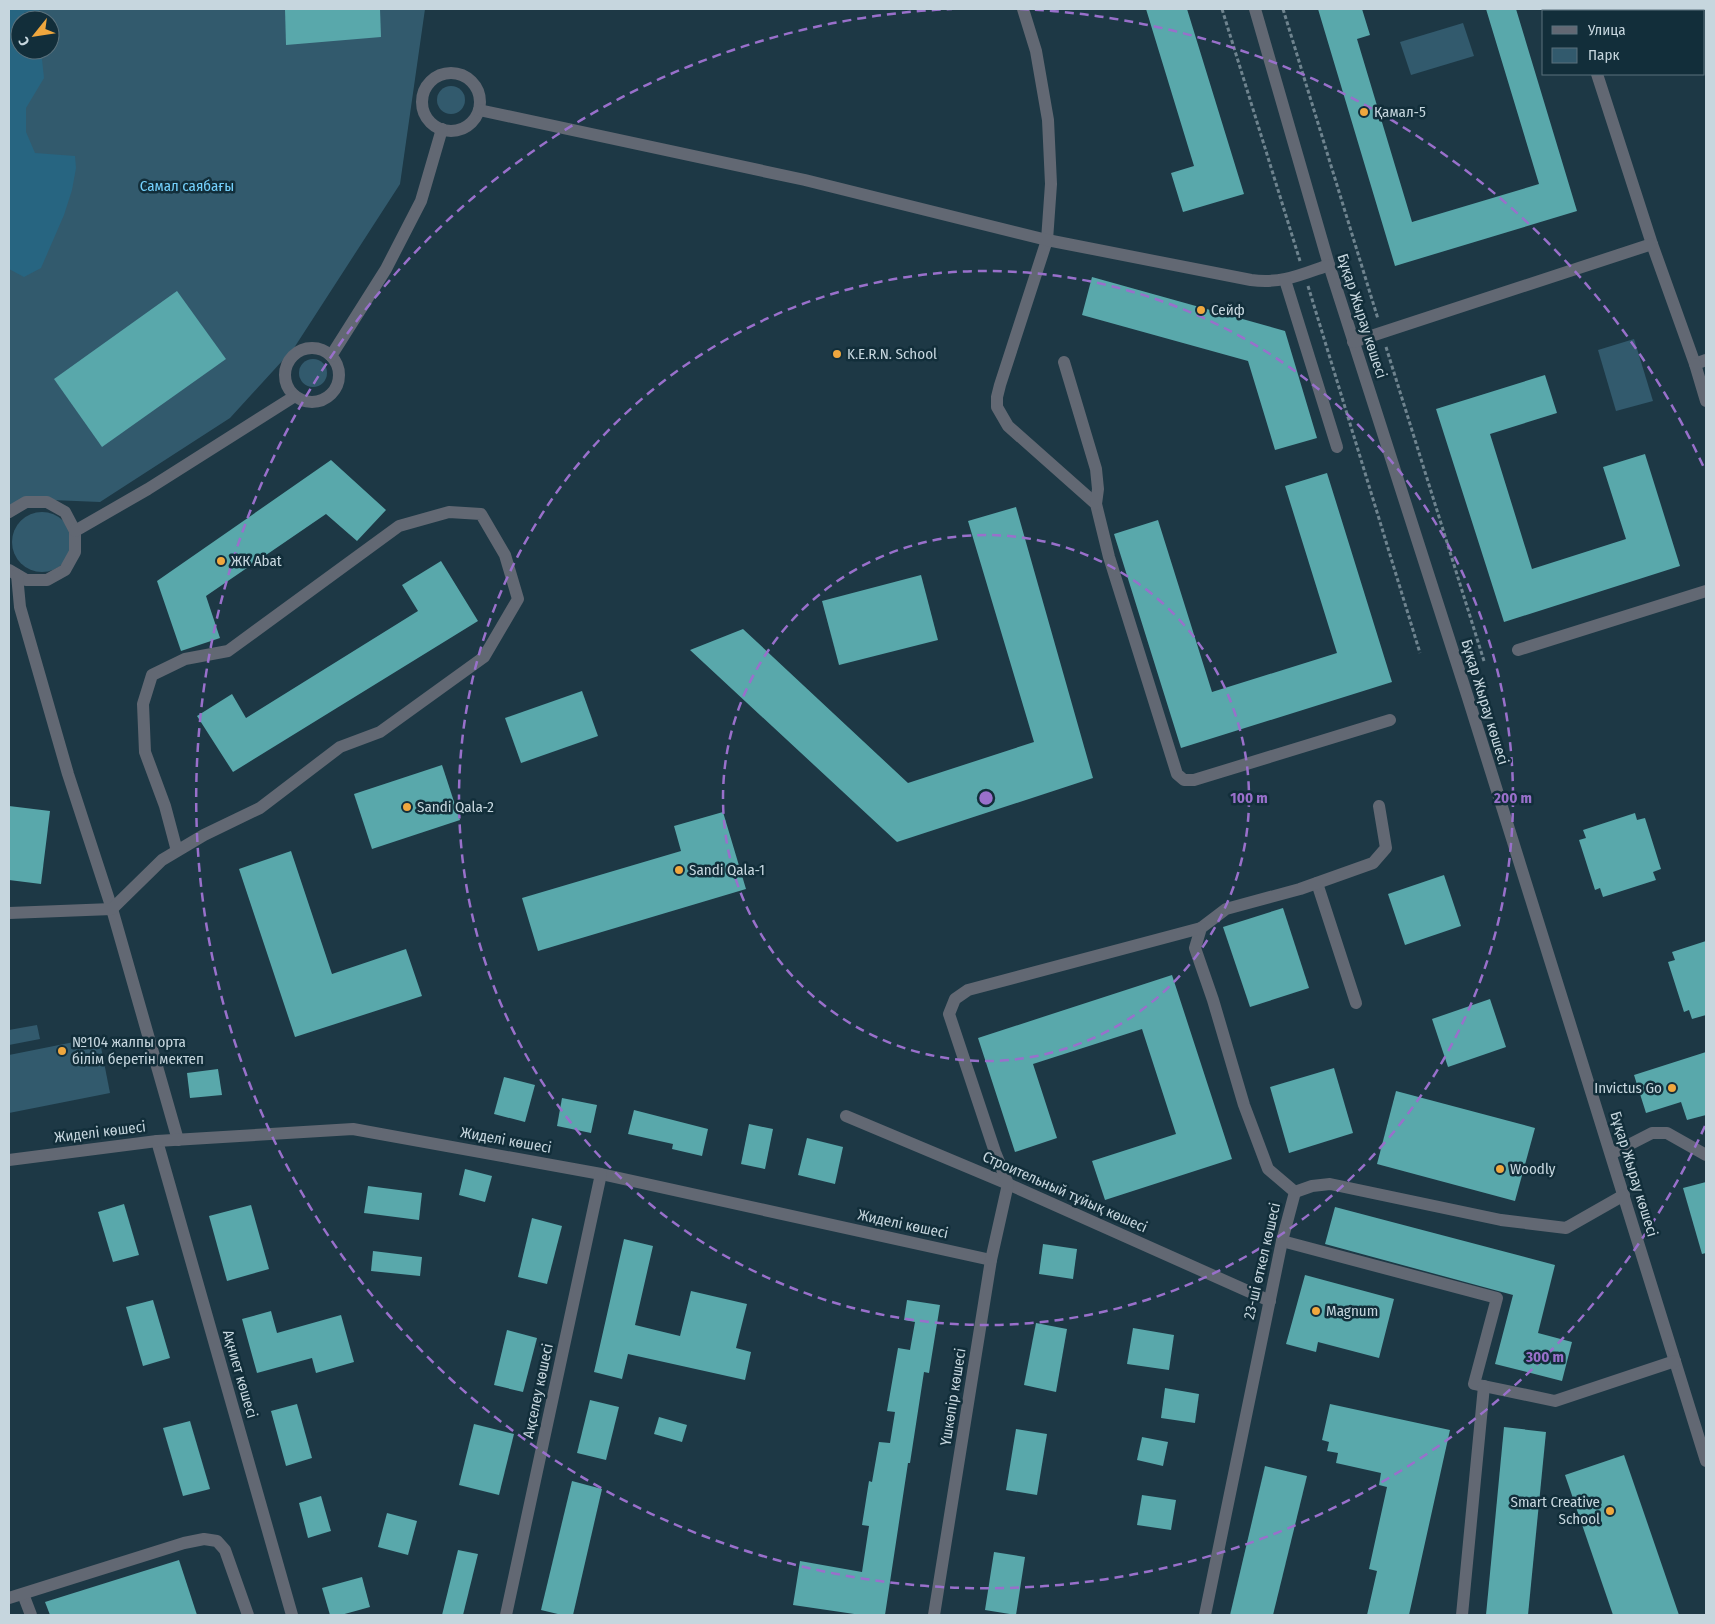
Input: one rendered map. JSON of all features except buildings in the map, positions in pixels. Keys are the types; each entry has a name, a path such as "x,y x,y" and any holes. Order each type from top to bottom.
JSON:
{"street":[{"path":"1023,9 1036,51 1048,120 1051,184 1047,240 1000,385 997,407 1008,426 1096,504"},
{"name":"Бұқар Жырау көшесі","path":"1255,9 1353,342 1465,688 1675,1361 1700,1422 1706,1461"},
{"path":"448,73 463,75 472,81 478,89 480,99 479,110 475,119 468,126 448,131 430,122 424,114 422,94 434,78 448,73"},
{"path":"1597,75 1652,244 1700,362 1706,401"},
{"path":"479,110 806,180 1047,240 1250,280 1268,282 1285,280 1329,265"},
{"path":"331,356 386,269 420,201 442,129"},
{"path":"1353,342 1652,244"},
{"path":"1285,280 1337,447"},
{"path":"318,348 331,356 338,368 338,381 332,393 321,400 307,402 295,396 286,384 285,370 291,357 304,349 318,348"},
{"path":"1064,362 1096,469 1098,489 1096,504 1109,557 1177,774 1180,778 1188,781 1194,780 1390,720"},
{"path":"76,531 148,489 295,396"},
{"path":"9,512 26,502 47,502 65,512 76,531 75,552 65,570 47,580 26,580 13,572"},
{"path":"9,913 112,909 162,860 204,835 260,808 340,747 380,732 484,658 518,599 505,555 481,514 449,512 399,526 228,651 185,659 152,675 143,704 145,752 165,806 177,851"},
{"path":"13,572 20,607 68,774 112,909 178,1140"},
{"path":"1518,650 1706,591"},
{"path":"1008,1184 995,1152 949,1014 955,999 968,990 1201,928 1226,909 1317,883 1373,863 1386,848 1379,806"},
{"path":"1317,883 1356,1003"},
{"path":"1201,928 1195,948 1213,1000 1244,1105 1268,1169 1295,1192"},
{"name":"Строительный тұйық көшесі","path":"846,1116 1008,1184 1270,1301"},
{"name":"Жиделі көшесі","path":"9,1160 157,1141 353,1128 601,1174 991,1260"},
{"path":"1611,1154 1652,1133 1667,1133 1706,1154"},
{"name":"Ақниет көшесі","path":"157,1141 292,1615"},
{"name":"Ақселеу көшесі","path":"506,1615 601,1174"},
{"name":"Үшкөпір көшесі","path":"934,1615 991,1260 1008,1184"},
{"name":"23-ші өткел көшесі","path":"1205,1615 1282,1241 1295,1192 1312,1186 1330,1184 1501,1220 1566,1228 1624,1195"},
{"path":"1282,1241 1497,1298 1474,1384 1555,1401 1675,1361"},
{"path":"1462,1615 1484,1386"},
{"path":"9,1598 184,1543 204,1539 216,1540 225,1550 248,1615"},
{"path":"23,1594 31,1615"}],"path":[{"path":"1222,9 1420,653"}],"green space":[{"name":"Самал саябағы","path":"9,9 425,9 400,184 294,348 230,418 100,502 27,499 9,511"},
{"path":"1463,23 1474,56 1411,75 1400,42"},
{"path":"451,86 461,90 465,100 461,110 451,114 441,110 437,100 441,90"},
{"path":"1634,339 1653,401 1616,411 1598,350"},
{"path":"313,359 323,363 327,373 323,383 313,387 303,383 299,373 303,363"},
{"path":"42,512 58,517 63,521 67,526 72,542 67,558 63,563 58,567 42,572 26,567 21,563 17,558 12,542 17,526 21,521 26,517"},
{"path":"37,1025 40,1039 9,1045 9,1030"},
{"path":"99,1037 110,1093 9,1113 9,1055"}],"shaded area":[{"path":"9,9 39,9 10,10 10,60 42,60 44,78 26,108 26,132 35,153 75,156 76,168 72,190 64,215 41,268 24,277 9,269"}],"place":[{"name":"Қамал-5","path":"1364,112"},
{"name":"Сейф","path":"1201,310"},
{"name":"K.E.R.N. School","path":"837,354"},
{"name":"ЖК Abat","path":"221,561"},
{"name":"Sandi Qala-2","path":"407,807"},
{"name":"Sandi Qala-1","path":"679,870"},
{"name":"№104 жалпы орта білім беретін мектеп","path":"62,1051"},
{"name":"Invictus Go","path":"1672,1088"},
{"name":"Woodly","path":"1500,1169"},
{"name":"Magnum","path":"1316,1311"},
{"name":"Smart Creative School","path":"1610,1511"}]}
